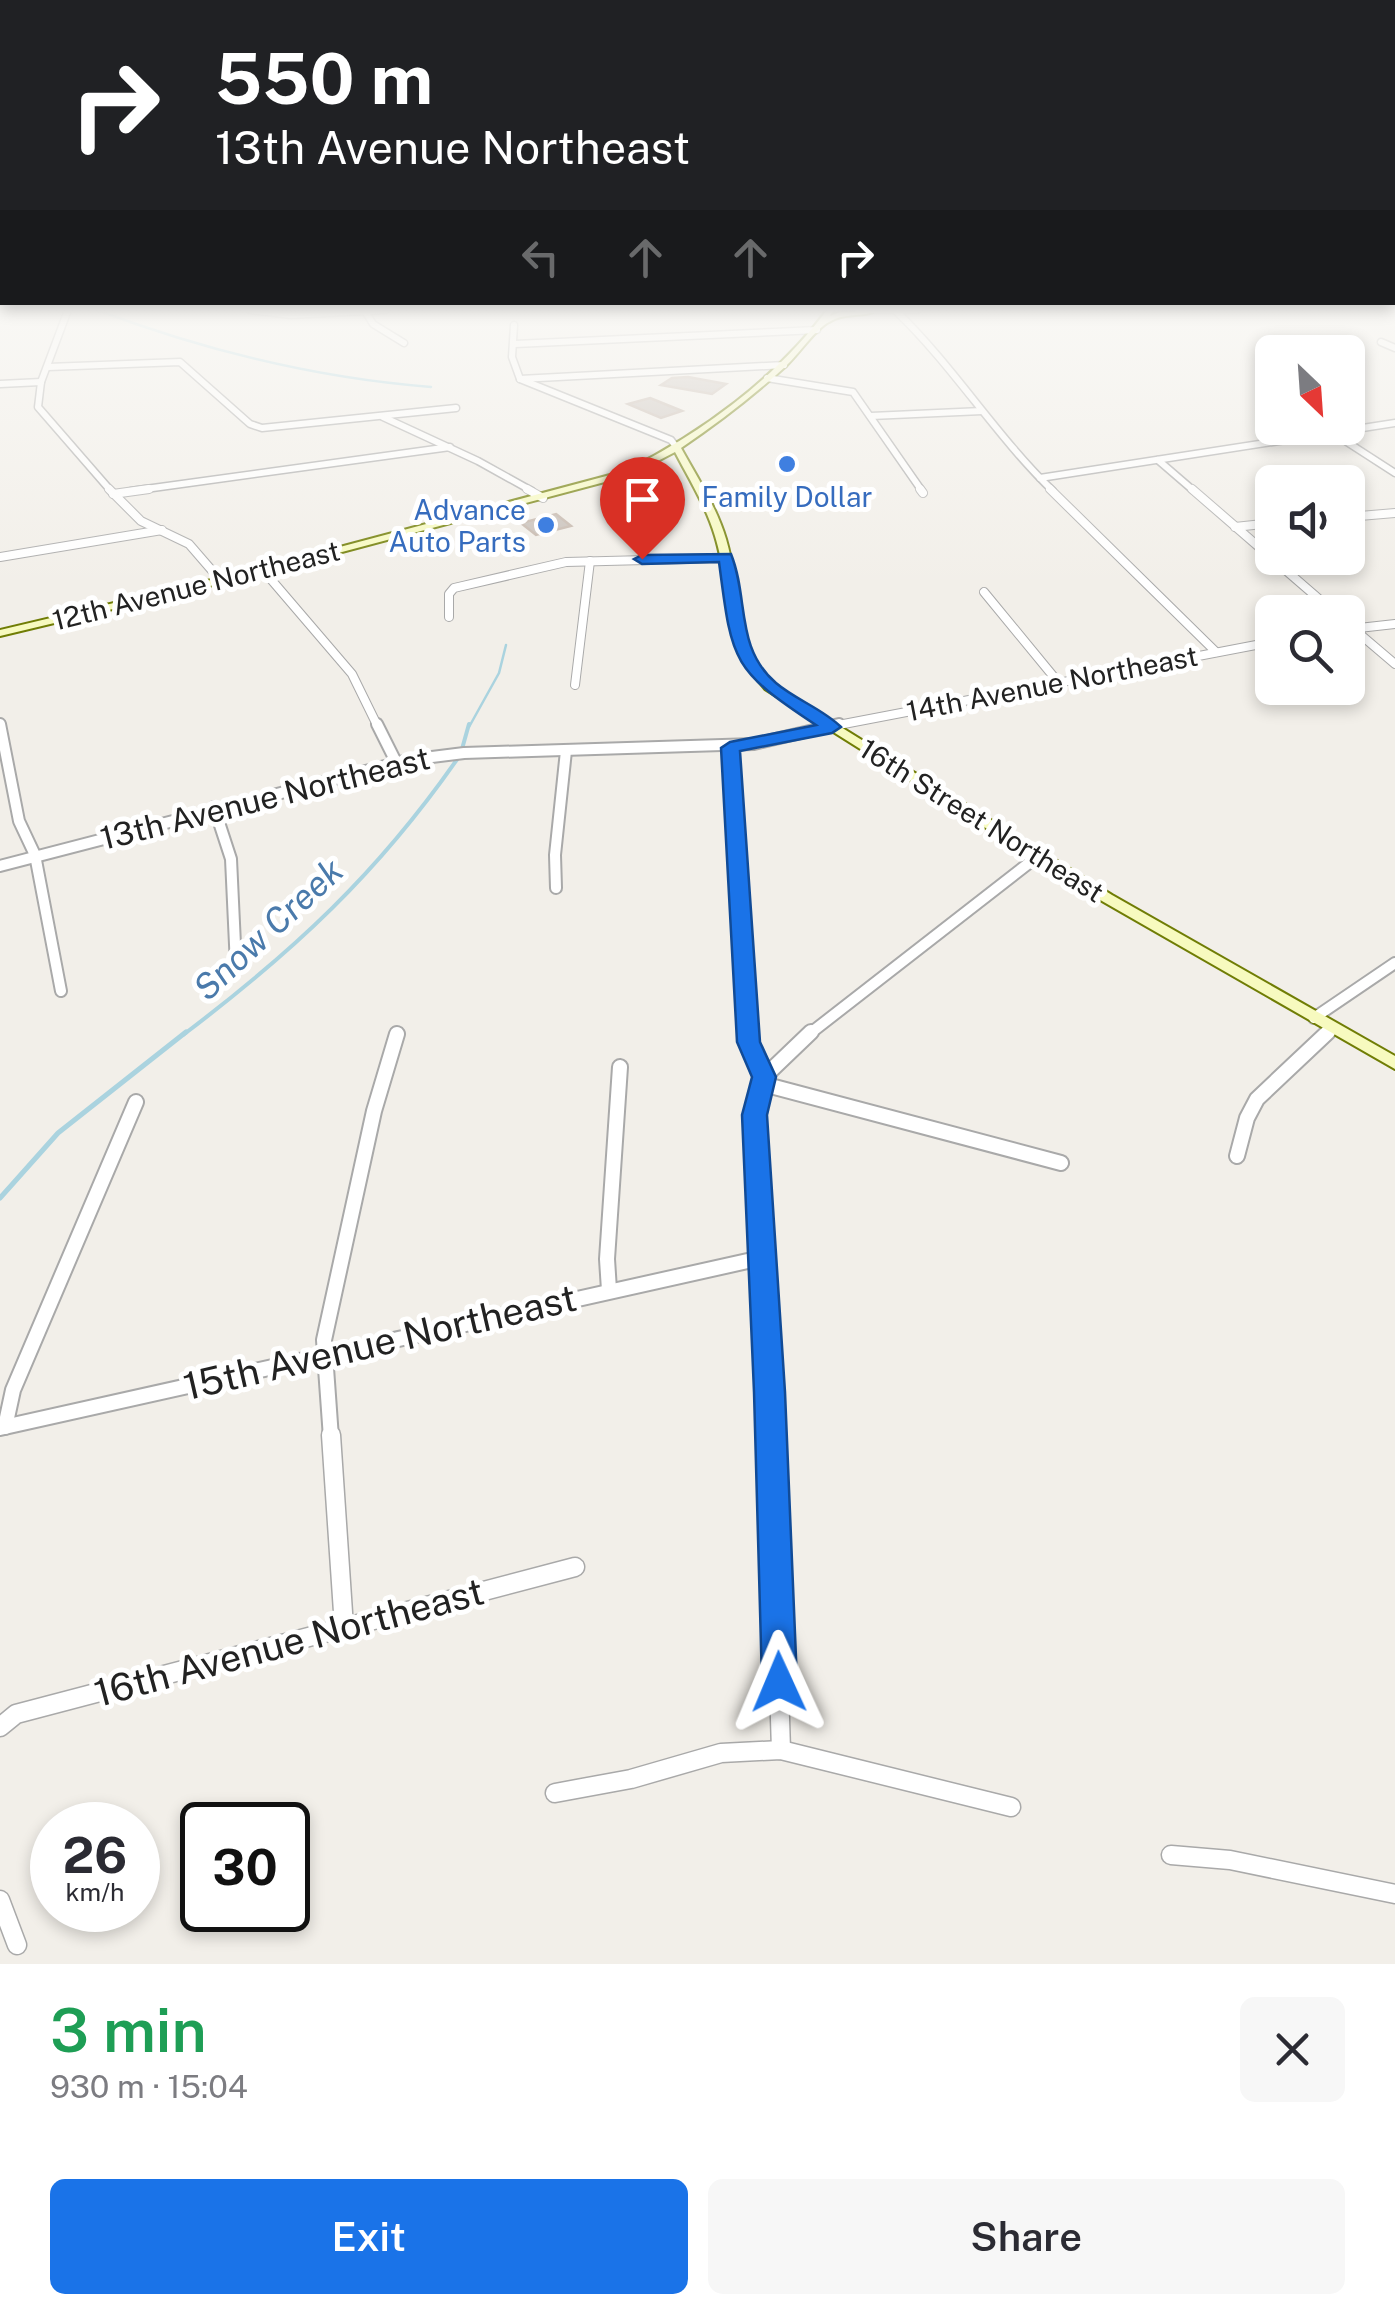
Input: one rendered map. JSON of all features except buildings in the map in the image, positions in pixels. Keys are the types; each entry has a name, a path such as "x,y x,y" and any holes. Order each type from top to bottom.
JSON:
{"main road":[{"path":"677,448 737,402"},
{"name":"12th Avenue Northeast","path":"0,633 543,498 641,468 677,448"},
{"name":"16th Street Northeast","path":"677,448 714,521 726,558 736,629 745,659 770,686 1038,856 1395,1063"},
{"path":"641,468 670,464 688,470"}],"street":[{"path":"37,402 42,414 136,518 189,544 221,581"},
{"path":"227,402 259,428 456,408"},
{"path":"578,402 671,440 677,448"},
{"path":"858,402 923,493"},
{"path":"975,402 1040,478 1216,652"},
{"path":"871,416 982,411"},
{"path":"379,416 450,448 543,498"},
{"path":"1365,428 1395,423"},
{"path":"1040,478 1255,445"},
{"path":"1352,445 1394,472"},
{"path":"113,494 450,448"},
{"path":"1158,460 1314,595"},
{"path":"1365,516 1395,514"},
{"path":"1235,527 1255,525"},
{"path":"0,557 162,530"},
{"path":"448,617 449,592 460,586 561,562 726,558"},
{"path":"575,685 584,641 590,561"},
{"path":"263,570 352,674 396,762"},
{"path":"984,592 1058,682"},
{"path":"1365,626 1395,624"},
{"path":"1365,640 1395,664"},
{"name":"14th Avenue Northeast","path":"832,727 1255,645"},
{"path":"0,727 19,820 35,855 61,992"},
{"name":"13th Avenue Northeast","path":"0,866 396,762 464,753 730,748 832,727"},
{"path":"730,748 748,1042 767,1086 1061,1163"},
{"path":"556,888 555,854 566,751"},
{"path":"214,807 231,859 236,966"},
{"path":"781,1750 770,1392 754,1115 764,1077 794,1046 1038,856"},
{"path":"1314,1018 1395,963"},
{"path":"1238,1156 1247,1118 1257,1099 1333,1028"},
{"path":"344,1627 324,1355 327,1323 374,1111 397,1034"},
{"path":"609,1290 606,1259 620,1067"},
{"path":"3,1427 13,1390 136,1102"},
{"name":"15th Avenue Northeast","path":"3,1427 761,1258"},
{"name":"16th Avenue Northeast","path":"2,1724 16,1714 575,1566"},
{"path":"555,1792 631,1780 722,1753 781,1750 1011,1807"},
{"path":"1171,1856 1230,1860 1395,1894"},
{"path":"0,1900 17,1945"}],"waterway":[{"name":"Snow Creek","path":"469,727 499,673 506,645"},
{"name":"Snow Creek","path":"462,749 469,724"},
{"name":"Snow Creek","path":"183,1035 262,972 332,908 397,838 458,758"},
{"name":"Snow Creek","path":"0,1198 58,1133 186,1032"}],"place":[{"name":"Family Dollar","path":"787,464"},
{"name":"Advance Auto Parts","path":"546,525"}],"route":[{"path":"642,559 726,558 738,642 745,659 780,694 832,727 730,748 748,1042 764,1077 758,1087 754,1115 770,1392 779,1682"}]}
